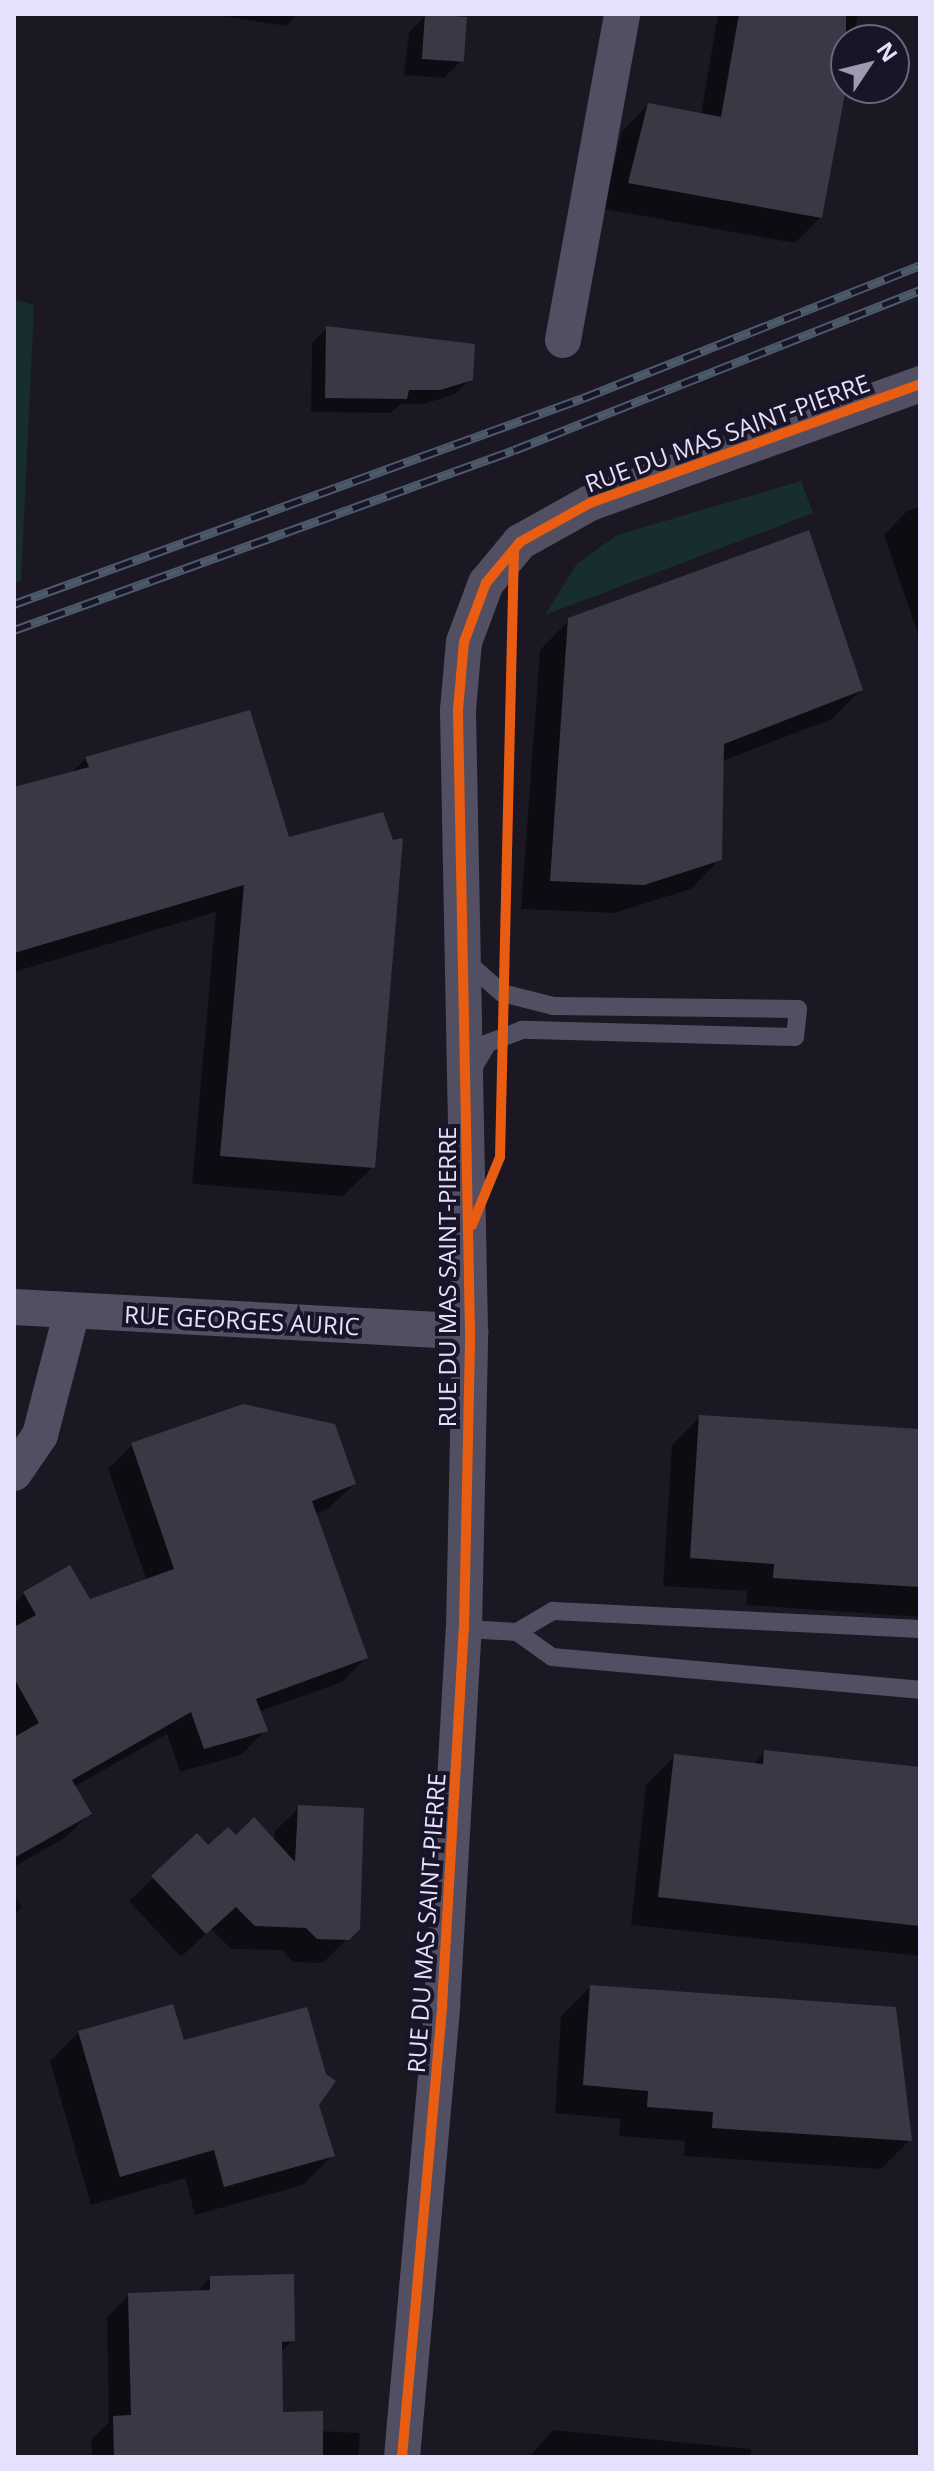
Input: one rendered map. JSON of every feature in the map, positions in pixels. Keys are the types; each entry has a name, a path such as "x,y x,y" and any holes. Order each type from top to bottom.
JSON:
{"street":[{"path":"563,340 622,14"},
{"name":"RUE DU MAS SAINT-PIERRE","path":"402,2457 442,2006 464,1629 470,1332 458,710 464,642 486,583 520,542 590,503 920,384"},
{"name":"RUE GEORGES AURIC","path":"14,1307 470,1332"},
{"path":"14,1473 40,1435 72,1311"}],"lane":[{"path":"465,960 502,993 553,1006 798,1009 795,1037 522,1030 488,1043 467,1077"},
{"path":"517,1632 553,1611 920,1629"},
{"path":"464,1629 517,1632 552,1657 920,1690"}],"green space":[{"path":"14,300 34,305 21,580 14,583"},
{"path":"801,481 813,513 545,615 576,565 617,535"}],"building":[{"path":"425,14 467,17 464,62 422,59"},
{"path":"739,14 846,14 846,24 830,24 830,104 843,104 822,218 628,183 648,103 721,117"},
{"path":"326,326 475,344 473,380 440,390 409,390 407,399 325,398"},
{"path":"809,530 863,690 724,744 722,860 644,885 550,881 568,618"},
{"path":"250,710 289,837 383,812 393,840 403,838 375,1168 220,1156 244,885 14,953 14,787 89,767 85,757"},
{"path":"243,1404 335,1424 356,1484 312,1501 368,1658 256,1699 268,1731 204,1749 191,1712 72,1780 92,1814 14,1858 14,1737 39,1723 14,1678 14,1627 36,1615 23,1592 70,1565 90,1599 174,1569 131,1443"},
{"path":"699,1415 920,1429 920,1587 773,1578 774,1564 690,1558"},
{"path":"764,1750 920,1767 920,1926 658,1897 674,1754 763,1764"},
{"path":"298,1805 364,1808 360,1929 349,1940 317,1939 306,1928 255,1926 236,1907 206,1934 151,1876 197,1833 208,1845 228,1827 236,1835 254,1817 295,1862"},
{"path":"590,1985 896,2007 912,2141 712,2128 713,2112 647,2107 648,2091 583,2085"},
{"path":"173,2004 184,2040 307,2007 326,2074 336,2081 319,2105 335,2156 224,2187 214,2150 120,2177 78,2031"},
{"path":"294,2274 295,2341 282,2342 283,2412 323,2411 323,2457 114,2457 113,2416 131,2415 128,2293 210,2290 210,2276"}],"railway":[{"path":"14,604 583,398 920,265"},
{"path":"14,630 514,450 920,290"}],"cycle path":[{"path":"402,2457 442,2006 464,1629 470,1332 458,710 464,642 486,583 520,542 590,503 920,384"},
{"path":"472,1225 500,1157 514,550"}]}
